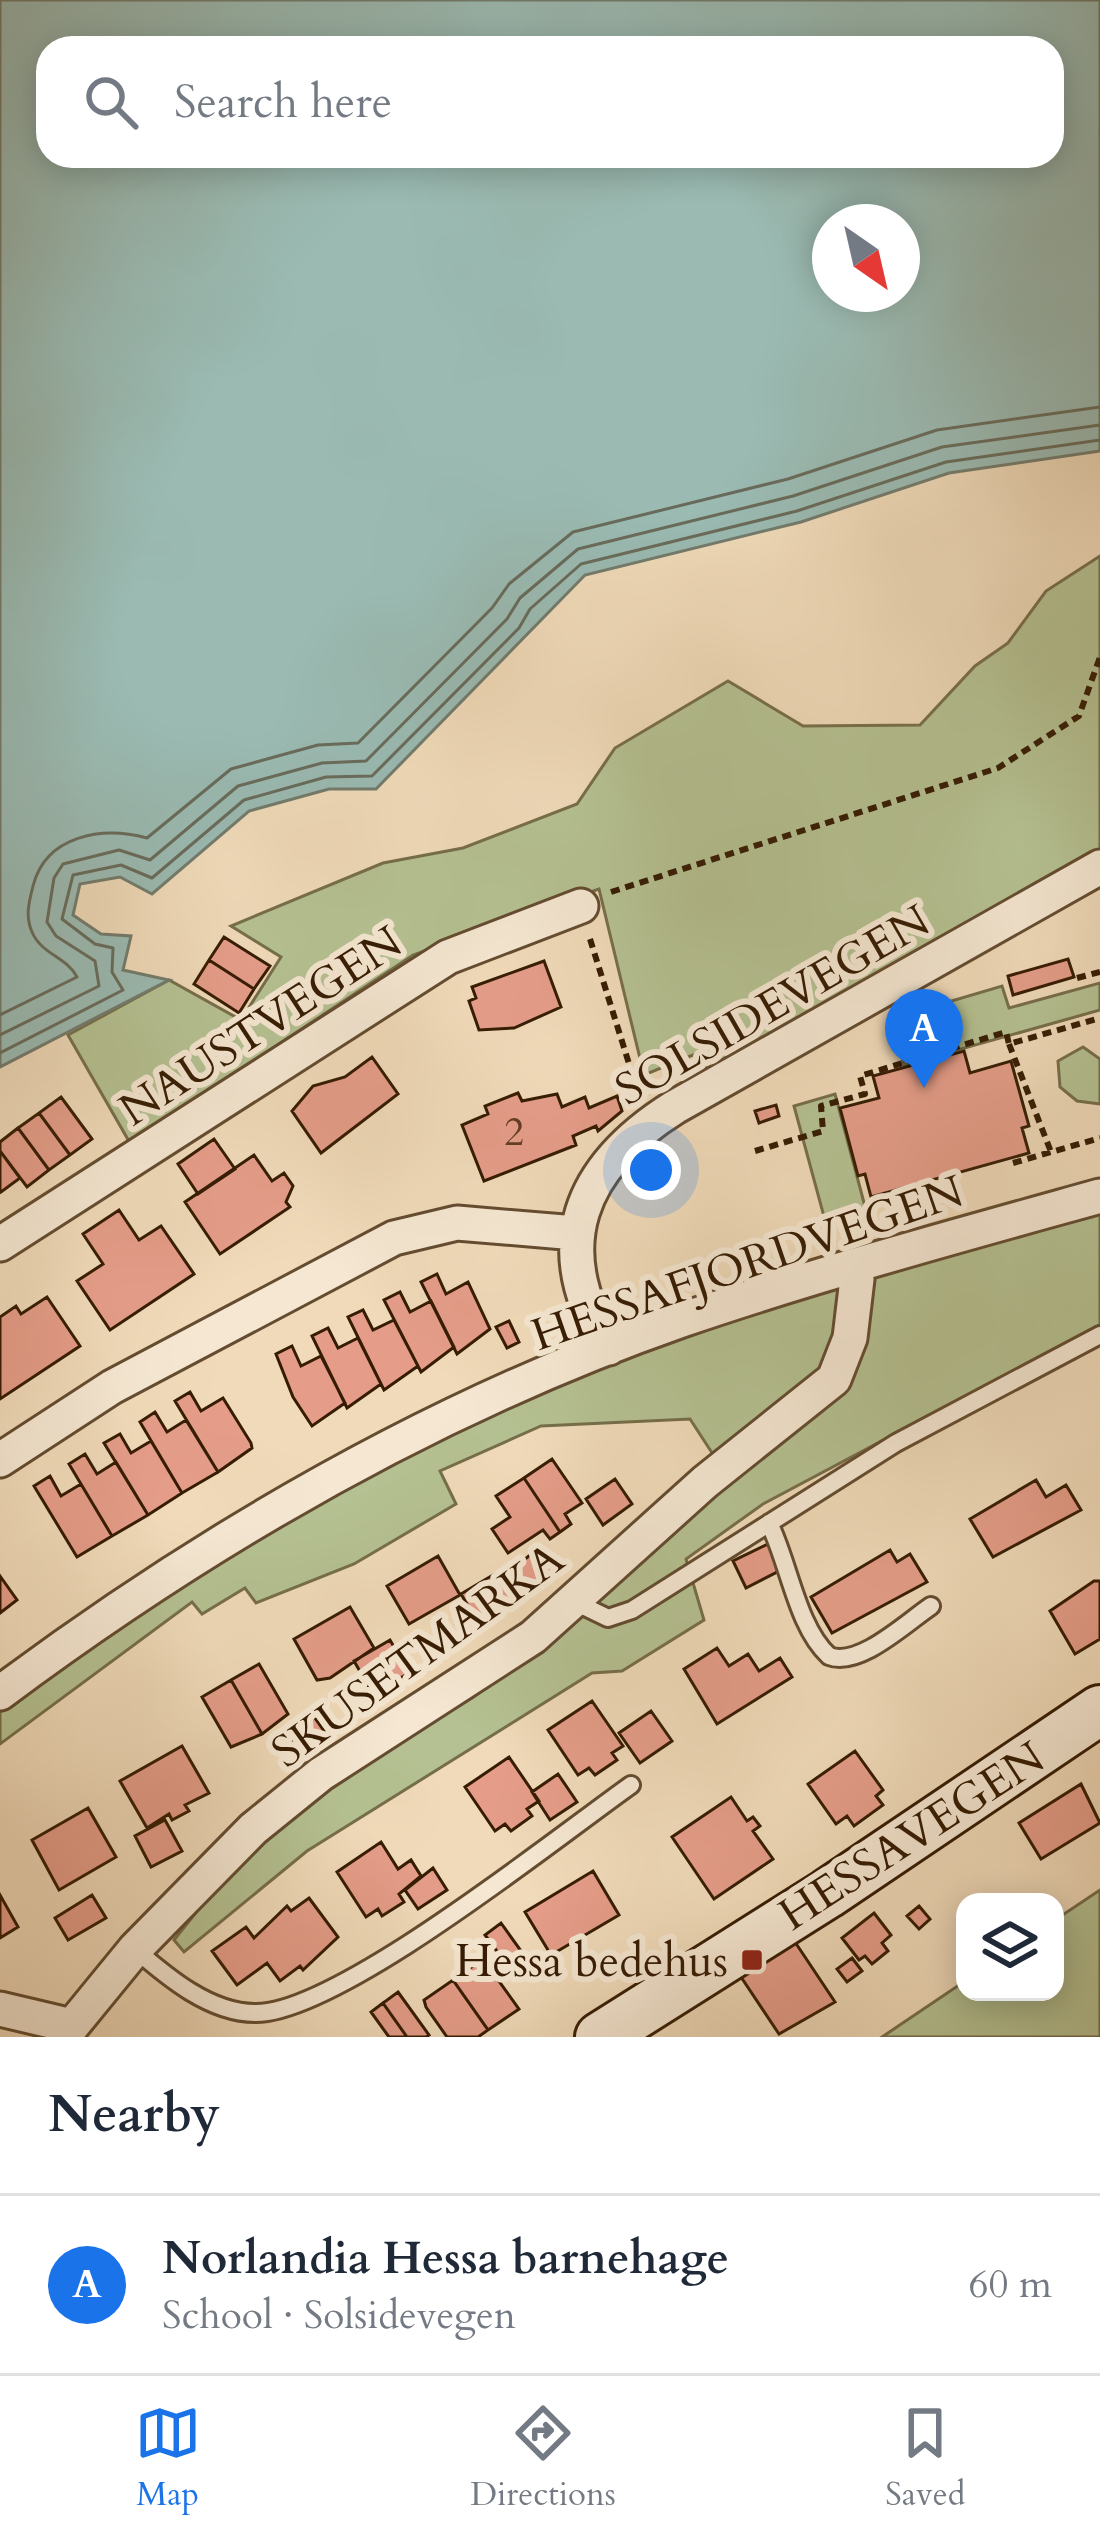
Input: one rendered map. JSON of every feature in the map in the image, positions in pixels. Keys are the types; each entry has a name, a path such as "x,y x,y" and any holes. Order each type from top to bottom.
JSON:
{"street":[{"name":"SOLSIDEVEGEN","path":"609,1348 581,1289 576,1233 591,1189 608,1161 647,1125 1100,867"},
{"name":"NAUSTVEGEN","path":"0,1244 448,957 581,906"},
{"name":"HESSAFJORDVEGEN","path":"0,1693 158,1580 285,1504 441,1422 609,1348 853,1266 1100,1196"},
{"path":"0,1460 112,1387 394,1238 457,1222 576,1233"},
{"name":"SKUSETMARKA","path":"68,2031 135,1948 208,1871 321,1774 508,1654 575,1602 704,1482 834,1379 850,1339 857,1279 853,1266"},
{"name":"HESSAVEGEN","path":"600,2037 827,1894 1100,1710"},
{"path":"0,2009 68,2031"}],"lane":[{"path":"575,1602 616,1617 896,1443 1100,1335"},
{"path":"769,1523 793,1577 802,1615 829,1656 844,1659 866,1649 931,1606"},
{"path":"135,1948 184,1987 232,2009 253,2014 291,2009 469,1901 632,1785"}],"path":[{"path":"667,1076 636,1086 613,1028 581,906 845,814 998,768 1079,716 1100,657"},
{"path":"1077,978 1100,972"},
{"path":"1010,1045 1100,1018"},
{"path":"755,1151 823,1131 821,1106 865,1094 860,1076 1006,1032 1052,1152"},
{"path":"1013,1162 1100,1138"}],"green space":[{"path":"1100,556 1100,854 710,1075 698,1053 644,1075 599,889 413,955 130,1143 68,1035 169,980 241,1020 281,957 231,926 383,863 463,848 577,804 615,748 728,681 803,726 920,725 975,666 1008,643 1046,591"},
{"path":"1100,983 1100,1010 904,1065 897,1039 953,1023 948,1002 1002,986 1009,1008"},
{"path":"1083,1047 1100,1059 1100,1104 1077,1101 1060,1087 1058,1061"},
{"path":"835,1094 867,1214 826,1224 794,1106"},
{"path":"1100,1211 1100,1325 763,1504 686,1559 704,1620 622,1671 592,1673 307,1851 184,1952 174,1940 218,1885 329,1784 472,1698 568,1626 729,1479 690,1419 541,1426 440,1471 456,1504 354,1564 256,1603 245,1588 202,1614 192,1602 0,1744 0,1712 81,1649 370,1465 611,1359 782,1297"},
{"path":"1100,1890 1100,2037 882,2037 956,1987 956,2001 1064,2001 1064,1914"}],"water":[{"path":"0,0 1100,0 1100,451 949,473 801,522 585,575 376,789 329,789 249,811 152,894 120,877 80,884 73,915 101,934 131,936 123,970 169,980 0,1067"}],"building":[{"path":"224,937 270,966 254,989 209,960"},
{"path":"1068,959 1074,977 1013,995 1008,976"},
{"path":"209,960 254,989 239,1013 194,984"},
{"path":"544,961 561,1007 514,1028 479,1030 469,1001 476,998 472,987"},
{"path":"964,1051 970,1073 1011,1061 1029,1126 1022,1128 1029,1153 871,1197 865,1174 858,1176 840,1108 879,1098 873,1076"},
{"path":"372,1057 398,1094 321,1153 292,1111 313,1086 345,1077"},
{"path":"518,1093 522,1101 557,1094 562,1107 585,1097 589,1108 617,1096 622,1111 598,1131 596,1126 573,1136 576,1145 484,1181 462,1125 488,1114 485,1106"},
{"path":"61,1097 92,1139 70,1155 39,1113"},
{"path":"776,1105 779,1116 759,1123 755,1111"},
{"path":"39,1113 70,1155 49,1170 18,1128"},
{"path":"18,1128 49,1170 27,1187 0,1151 0,1142"},
{"path":"214,1139 235,1169 198,1194 178,1164"},
{"path":"0,1151 20,1178 1,1192 0,1190"},
{"path":"254,1155 272,1181 284,1173 293,1186 286,1202 290,1207 220,1254 185,1202"},
{"path":"119,1210 139,1240 161,1226 194,1274 110,1330 77,1281 103,1264 83,1234"},
{"path":"437,1274 446,1294 468,1282 490,1329 457,1354 421,1282"},
{"path":"400,1292 410,1312 431,1301 454,1347 421,1372 384,1300"},
{"path":"47,1297 80,1346 0,1399 0,1317 16,1306 21,1314"},
{"path":"363,1310 373,1330 394,1320 418,1366 384,1390 348,1317"},
{"path":"509,1321 519,1342 507,1348 496,1327"},
{"path":"328,1328 338,1348 358,1338 381,1384 347,1408 312,1336"},
{"path":"292,1346 301,1366 321,1356 345,1403 312,1426 293,1397 276,1354"},
{"path":"190,1392 201,1411 223,1398 251,1443 252,1448 218,1472 175,1401"},
{"path":"155,1412 167,1432 186,1420 218,1472 182,1493 140,1422"},
{"path":"120,1434 131,1453 151,1441 182,1493 148,1515 104,1443"},
{"path":"85,1454 97,1474 116,1462 148,1515 112,1536 69,1464"},
{"path":"552,1459 582,1503 565,1514 571,1524 560,1532 524,1478"},
{"path":"50,1476 61,1496 81,1484 112,1536 77,1557 34,1486"},
{"path":"524,1478 560,1532 550,1539 543,1530 508,1553 492,1529 510,1517 496,1496"},
{"path":"615,1479 632,1504 603,1525 586,1499"},
{"path":"1036,1480 1046,1497 1066,1485 1081,1510 993,1557 970,1519"},
{"path":"768,1544 781,1570 746,1588 733,1561"},
{"path":"537,1549 556,1574 519,1598 504,1577"},
{"path":"890,1550 897,1562 910,1554 927,1582 832,1633 811,1597"},
{"path":"438,1556 460,1595 409,1624 387,1586"},
{"path":"498,1572 515,1602 479,1624 461,1594"},
{"path":"0,1576 17,1600 0,1613"},
{"path":"1100,1581 1100,1639 1075,1654 1050,1611"},
{"path":"350,1607 374,1648 330,1678 317,1680 294,1639"},
{"path":"390,1640 409,1673 373,1694 354,1661"},
{"path":"717,1648 729,1666 748,1654 759,1671 780,1658 792,1677 717,1724 684,1669"},
{"path":"259,1664 288,1714 262,1734 231,1680"},
{"path":"231,1680 262,1734 231,1747 202,1697"},
{"path":"592,1701 623,1746 612,1753 617,1760 595,1775 589,1768 578,1775 548,1730"},
{"path":"310,1711 324,1731 298,1749 284,1728"},
{"path":"651,1711 672,1741 640,1763 619,1733"},
{"path":"182,1746 209,1793 185,1805 189,1811 172,1820 169,1814 147,1828 120,1781"},
{"path":"855,1751 883,1790 876,1796 883,1805 854,1826 847,1816 836,1824 808,1784"},
{"path":"509,1757 539,1801 527,1809 532,1816 511,1831 505,1824 495,1831 465,1787"},
{"path":"558,1774 577,1802 550,1820 532,1792"},
{"path":"1081,1784 1100,1823 1041,1859 1019,1823"},
{"path":"731,1797 747,1821 753,1817 760,1826 753,1831 773,1859 714,1899 672,1837"},
{"path":"88,1808 116,1857 59,1890 32,1840"},
{"path":"165,1820 182,1851 151,1867 135,1836"},
{"path":"381,1842 398,1869 411,1860 421,1876 399,1894 404,1902 382,1916 378,1909 366,1917 337,1872"},
{"path":"433,1868 447,1890 418,1909 405,1890"},
{"path":"593,1871 619,1915 551,1955 525,1912"},
{"path":"0,1895 18,1927 0,1938"},
{"path":"92,1895 106,1918 68,1940 55,1918"},
{"path":"309,1898 338,1937 303,1970 300,1966 280,1981 267,1963 237,1985 212,1951 246,1927 254,1938 287,1906 291,1911"},
{"path":"919,1906 930,1919 919,1929 907,1916"},
{"path":"874,1913 891,1935 882,1943 888,1951 872,1964 865,1956 859,1960 842,1938"},
{"path":"501,1923 526,1958 510,1969 485,1935"},
{"path":"795,1942 835,2002 779,2034 741,1977"},
{"path":"852,1958 862,1971 847,1982 837,1969"},
{"path":"483,1959 519,2009 488,2030 453,1980"},
{"path":"453,1980 488,2030 478,2037 447,2037 426,2007 424,2000"},
{"path":"398,1992 429,2035 407,2037 383,2003"},
{"path":"383,2003 407,2037 389,2037 371,2012"}],"place":[{"name":"Norlandia Hessa barnehage","path":"924,1088"},
{"name":"Hessa bedehus","path":"752,1960"}]}
